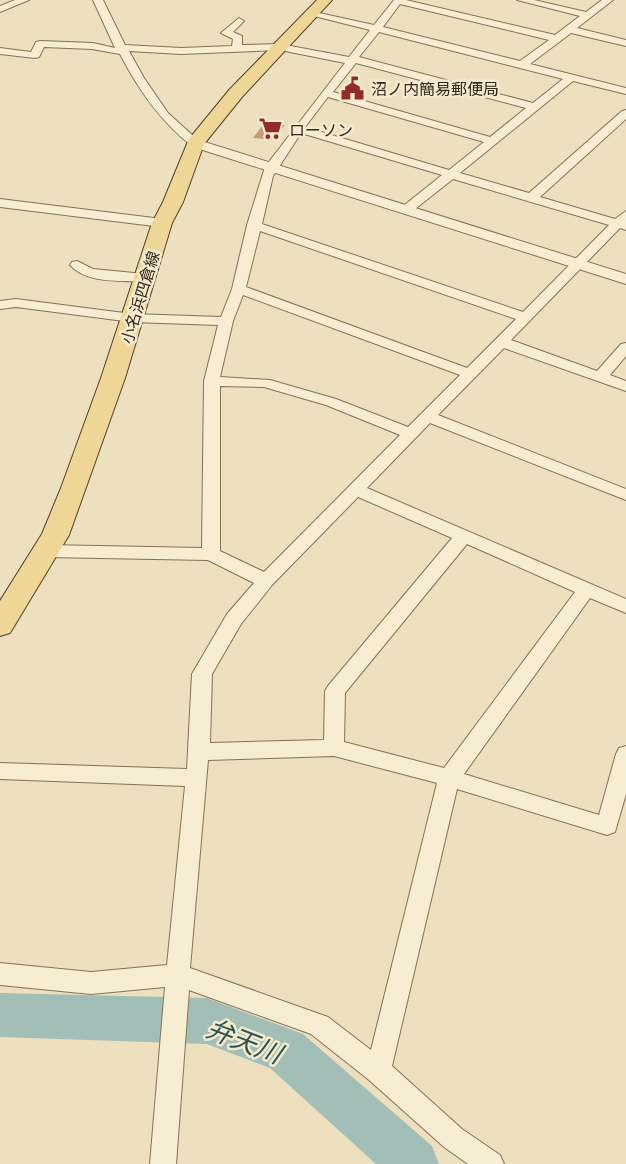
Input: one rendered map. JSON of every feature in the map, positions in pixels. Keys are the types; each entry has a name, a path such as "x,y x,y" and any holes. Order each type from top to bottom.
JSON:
{"main road":[{"name":"小名浜四倉線","path":"0,625 55,535 74,488 162,223 173,202 195,142 236,93 322,3"}],"street":[{"path":"0,9 24,0"},
{"path":"98,0 121,50 177,131 195,142 626,279"},
{"path":"211,554 212,381 226,321 239,289 271,167 398,0 558,39"},
{"path":"522,0 588,15"},
{"path":"522,65 608,0"},
{"path":"322,3 375,28 626,91"},
{"path":"237,49 238,38 226,33 239,21"},
{"path":"571,30 626,43"},
{"path":"134,48 135,34"},
{"path":"181,51 186,38"},
{"path":"0,51 35,55 40,44 93,46 107,50 134,48 181,51 280,47 353,60 535,107"},
{"path":"406,210 572,77"},
{"path":"328,94 493,141"},
{"path":"531,198 626,113"},
{"path":"298,129 531,198 623,222"},
{"path":"0,203 162,223"},
{"path":"163,1164 199,752 202,674 234,619 266,581 525,317 623,222"},
{"path":"254,225 525,317"},
{"path":"77,265 90,273 144,278"},
{"path":"239,289 471,374"},
{"path":"0,305 24,304 132,318 226,321"},
{"path":"502,342 626,386"},
{"path":"600,377 626,346"},
{"path":"212,381 265,383 331,402 412,434"},
{"path":"429,417 626,495"},
{"path":"356,490 626,606"},
{"path":"334,748 335,691 464,536"},
{"path":"46,551 211,554 266,581"},
{"path":"378,1071 449,778 587,589"},
{"path":"199,752 334,748 449,778 607,826 626,754"},
{"path":"0,771 196,778"},
{"path":"0,974 91,983 178,975 319,1025 378,1071 453,1138 491,1164"}],"building":[{"name":"ローソン","path":"265,122 285,125 273,140 253,138"}],"waterway":[{"name":"弁天川","path":"0,1015 207,1021 286,1051 414,1164"}],"place":[{"name":"沼ノ内簡易郵便局","path":"353,88"},
{"name":"ローソン","path":"271,129"}]}
